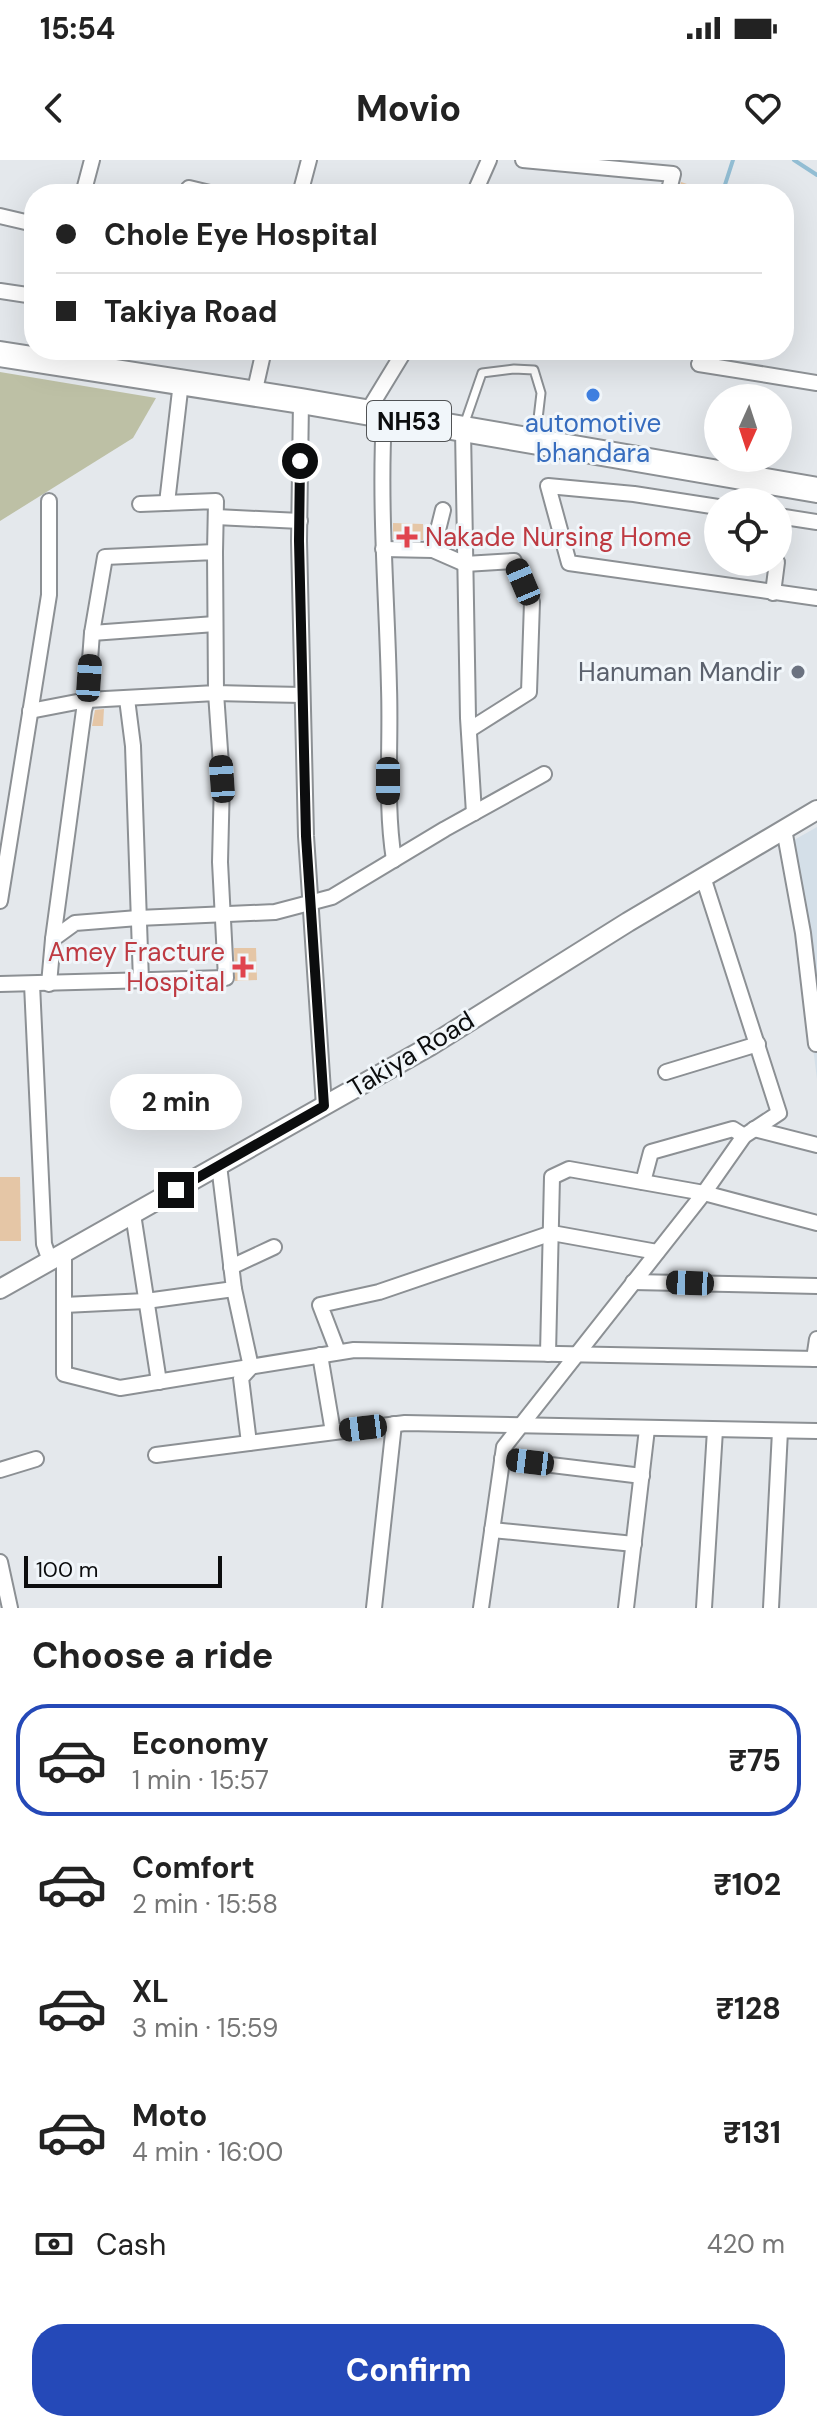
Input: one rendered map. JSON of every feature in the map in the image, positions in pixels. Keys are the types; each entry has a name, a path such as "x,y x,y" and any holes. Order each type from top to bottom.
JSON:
{"highway":[{"name":"NH53","path":"0,354 24,358"},
{"name":"NH53","path":"39,360 301,401 817,490"}],"main road":[{"name":"Takiya Road","path":"0,1289 430,1046 817,810"}],"street":[{"path":"86,184 92,160"},
{"path":"303,184 309,160"},
{"path":"478,184 489,160"},
{"path":"523,160 673,174 670,184"},
{"path":"0,216 24,222"},
{"path":"0,291 24,295"},
{"path":"254,394 262,360"},
{"path":"394,860 388,822 389,689 375,416 400,360"},
{"path":"699,364 817,383"},
{"path":"167,503 181,382"},
{"path":"301,401 302,695 310,903 324,1106"},
{"path":"463,430 469,730 474,813"},
{"path":"704,505 548,486 569,563 817,598"},
{"path":"0,901 49,595 49,501"},
{"path":"0,984 226,978 220,862 222,779 216,693 216,501 140,504"},
{"path":"433,550 443,510"},
{"path":"216,517 300,521"},
{"path":"792,518 817,522"},
{"path":"383,549 433,550 465,564 514,561 532,602 529,692 469,730"},
{"path":"49,984 87,700 92,633 105,557 215,552"},
{"path":"773,593 775,576"},
{"path":"92,633 215,624"},
{"path":"30,711 87,700 216,693 302,695"},
{"path":"127,699 133,746 141,981"},
{"path":"53,939 75,923 275,912 332,897 544,774"},
{"path":"784,829 802,928 816,1044"},
{"path":"481,1608 504,1447 749,1132 779,1113 703,877"},
{"path":"802,928 817,925"},
{"path":"32,984 44,1244 57,1257 64,1305 64,1374 120,1388 354,1350 815,1359 817,1339"},
{"path":"666,1072 758,1044"},
{"path":"643,1182 651,1152 733,1129 817,1145"},
{"path":"219,1165 234,1289 251,1367"},
{"path":"548,1354 552,1177 569,1169 704,1193 817,1223"},
{"path":"133,1214 159,1382"},
{"path":"338,1352 320,1305 379,1292 552,1233 657,1252"},
{"path":"231,1267 274,1247"},
{"path":"633,1282 817,1286"},
{"path":"64,1305 146,1301 234,1289"},
{"path":"320,1355 333,1432"},
{"path":"249,1443 241,1378 251,1367"},
{"path":"374,1608 394,1424"},
{"path":"156,1455 394,1424 817,1431"},
{"path":"626,1608 647,1429"},
{"path":"704,1608 715,1430"},
{"path":"771,1608 780,1431"},
{"path":"0,1470 36,1459"},
{"path":"502,1459 642,1476"},
{"path":"492,1530 634,1544"},
{"path":"0,1562 10,1608"}],"lane":[{"path":"463,430 482,373 534,370 541,393 535,442"}],"shaded area":[{"path":"817,827 817,1079 787,844"}],"green space":[{"path":"0,372 156,398 133,438 0,521"}],"building":[{"path":"393,523 423,524 423,540 393,539"},
{"path":"104,709 103,726 92,726 95,710"},
{"path":"234,948 256,948 257,980 235,981"},
{"path":"0,1177 20,1177 21,1241 0,1241"}],"waterway":[{"path":"725,184 733,160"},
{"path":"794,160 817,175"}],"place":[{"name":"automotive bhandara","path":"593,395"},
{"name":"Nakade Nursing Home","path":"407,537"},
{"name":"Hanuman Mandir","path":"798,672"},
{"name":"Amey Fracture Hospital","path":"243,967"}],"route":[{"path":"176,1190 324,1106 306,836 300,461"}]}
